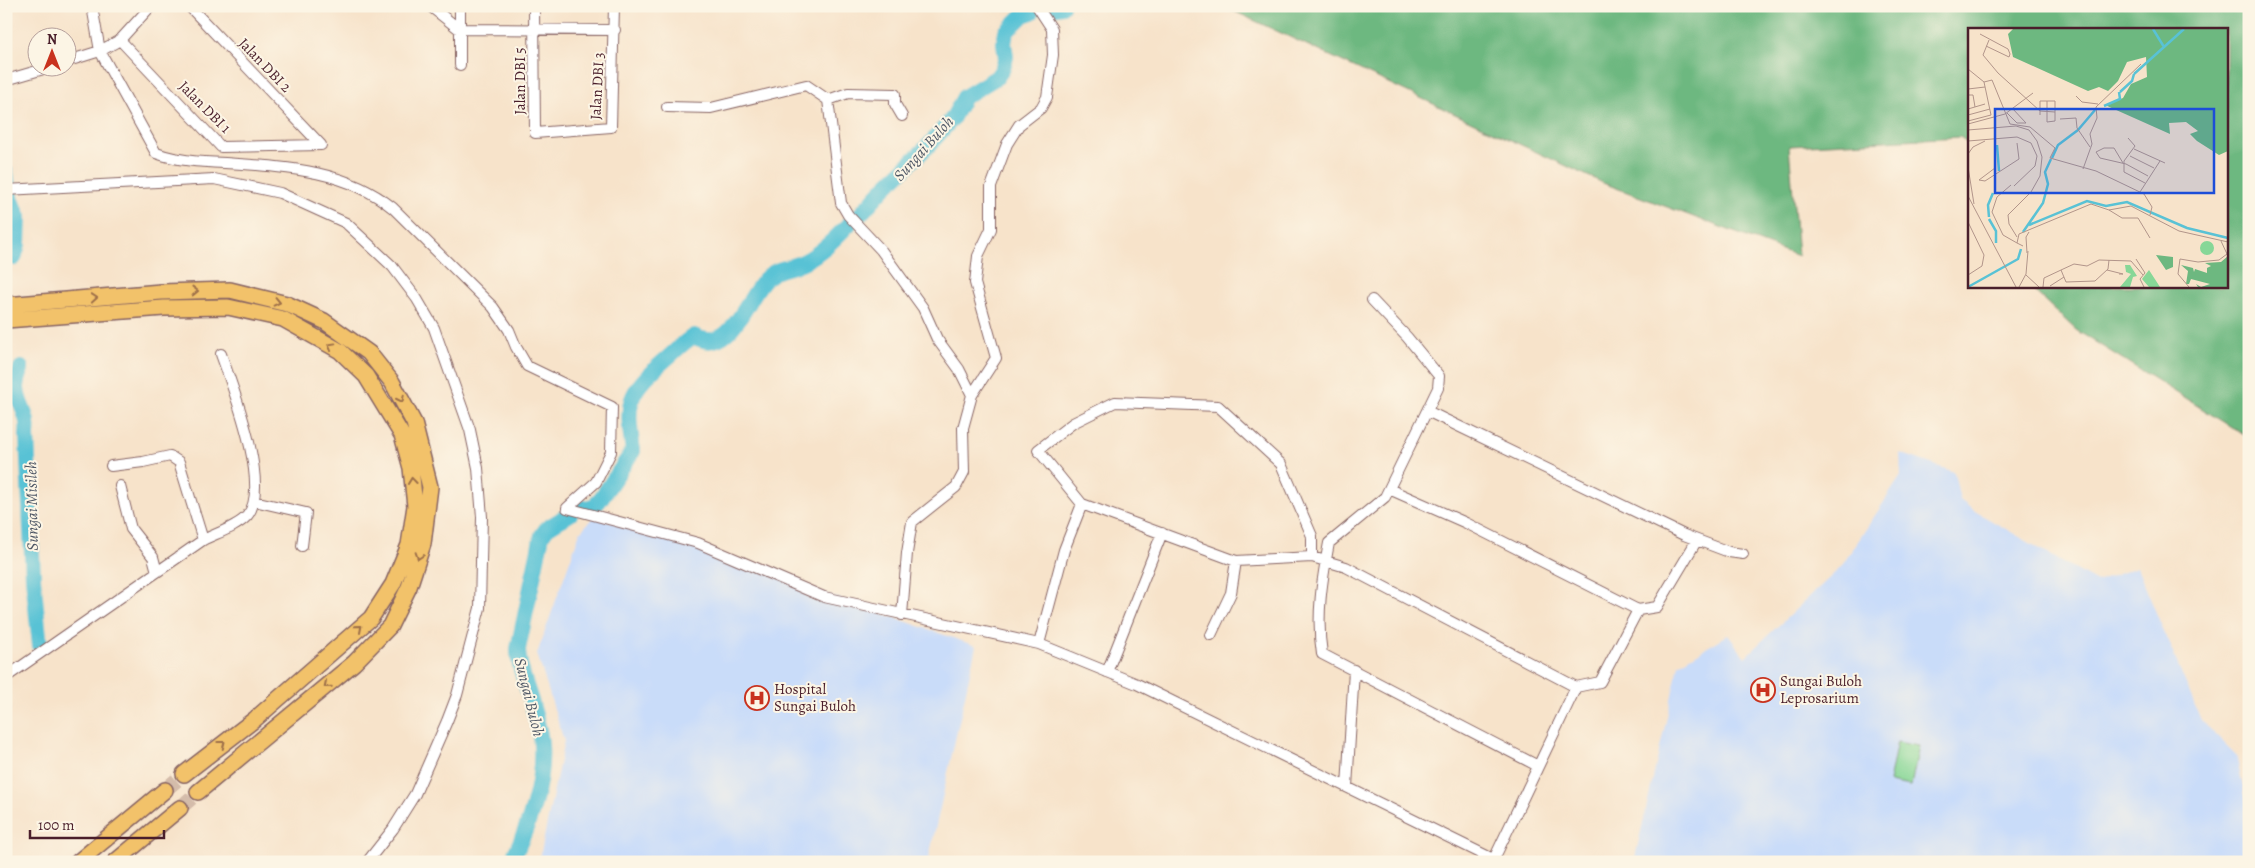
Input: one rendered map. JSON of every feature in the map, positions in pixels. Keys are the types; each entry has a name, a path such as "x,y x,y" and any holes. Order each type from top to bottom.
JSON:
{"highway":[{"path":"6,304 161,292 230,290 287,304 324,321 369,353 392,382 414,423 430,487 423,544 409,587 390,626 354,662 198,792"},
{"path":"6,322 164,308 228,307 283,319 340,351 366,376 402,435 411,468 415,506 408,545 393,584 371,618 254,720 184,774"},
{"path":"78,862 164,790"},
{"path":"115,862 180,808"}],"street":[{"path":"92,6 100,51 156,153 182,160 276,167 333,176 361,186 378,195 493,307 510,330 516,348 527,366 612,407 611,452 596,482 567,508 698,543 824,597 1039,644 1137,684 1496,860 1576,687"},
{"path":"78,58 100,51 120,40 152,6"},
{"name":"Jalan DBI 2","path":"189,6 321,145"},
{"path":"430,6 459,28 614,30 614,6"},
{"path":"460,6 460,65"},
{"name":"Jalan DBI 5","path":"534,6 535,133"},
{"path":"902,615 907,553 912,522 956,487 964,472 962,428 972,395 996,358 975,283 978,256 991,229 991,187 1006,144 1019,125 1041,108 1047,96 1053,55 1052,29 1037,6"},
{"name":"Jalan DBI 3","path":"535,133 611,127 614,30"},
{"name":"Jalan DBI 1","path":"120,40 221,147 321,145"},
{"path":"6,80 28,74"},
{"path":"667,107 711,108 806,86 828,100"},
{"path":"828,100 848,93 895,94 895,104 902,116"},
{"path":"828,100 841,203 848,215 881,250 923,308 937,340 958,369 972,395"},
{"path":"6,190 214,179 280,192 346,222 392,266 417,299 434,328 470,430 478,468 482,517 480,608 457,695 415,794 393,829 367,862"},
{"path":"1372,300 1407,337 1439,376 1438,388 1385,497 1328,543 1318,628 1322,654 1538,766"},
{"path":"6,677 203,540 232,526 246,516 254,501 251,452 244,422 221,354"},
{"path":"1312,556 1312,536 1281,464 1218,406 1116,402 1073,423 1038,450 1082,504 1236,561 1312,556 1346,567 1576,687 1600,682 1638,610"},
{"path":"1427,411 1603,497 1697,540 1729,552 1744,554"},
{"path":"111,466 170,456 175,458 179,462 203,540"},
{"path":"120,486 131,529 153,557 156,572"},
{"path":"1389,489 1466,523 1638,610 1657,607 1697,540"},
{"path":"254,501 306,513 302,546"},
{"path":"1039,644 1064,550 1082,504"},
{"path":"1107,672 1162,534"},
{"path":"1211,635 1231,593 1236,561"},
{"path":"1347,787 1354,670"}],"shaded area":[{"path":"1900,453 1954,472 1960,500 1973,510 2097,582 2137,567 2201,720 2236,755 2249,813 2249,862 1634,862 1679,664 1728,635 1745,657 1841,567 1901,476"},
{"name":"Hospital Sungai Buloh","path":"594,517 644,530 976,646 928,862 539,862 564,741 537,654 580,532"}],"green space":[{"path":"1223,6 2249,6 2249,438 2076,330 2031,288 2228,288 2228,28 1968,28 1968,142 1960,137 1789,146 1798,256 1603,183"},
{"path":"1897,742 1919,746 1911,786 1889,782"}],"waterway":[{"name":"Sungai Buloh","path":"1045,9 1062,6"},
{"name":"Sungai Buloh","path":"857,218 884,188 930,144 952,119 964,97 997,77 1003,68 1006,57 1004,43 1006,32 1023,15 1032,12"},
{"name":"Sungai Misileh","path":"6,173 9,194 19,217 18,244 14,258"},
{"name":"Sungai Buloh","path":"584,508 593,507 599,501 633,451 630,421 632,400 636,391 652,372 694,336 707,340 719,338 729,331 767,277 774,272 812,257 849,224"},
{"name":"Sungai Misileh","path":"21,368 17,388 19,400 27,421 33,578 40,646"},
{"name":"Sungai Buloh","path":"511,862 524,834 534,805 538,790 541,760 541,740 521,671 518,649 542,535 547,528 570,514"}],"tunnel":[{"path":"165,790 184,774"},
{"path":"180,808 198,792"}],"place":[{"name":"Sungai Buloh Leprosarium","path":"1763,690"},
{"name":"Hospital Sungai Buloh","path":"757,698"}]}
